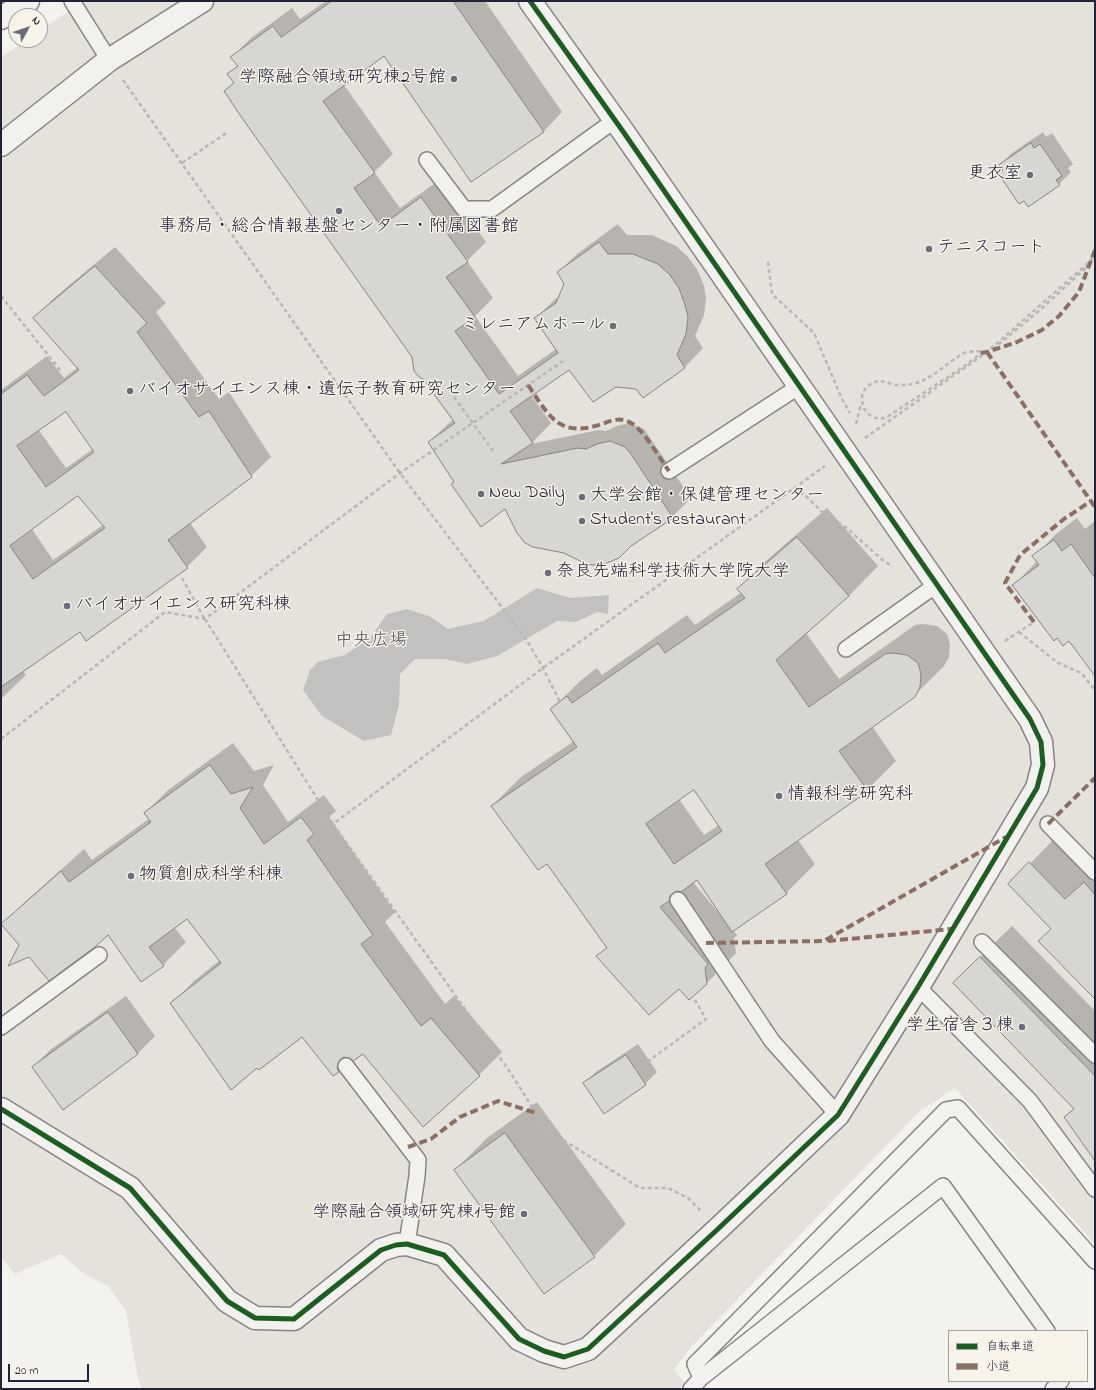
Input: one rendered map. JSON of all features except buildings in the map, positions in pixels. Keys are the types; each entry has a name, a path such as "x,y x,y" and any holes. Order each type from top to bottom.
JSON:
{"street":[{"path":"1,18 28,1"},
{"path":"1,145 109,60 202,1"},
{"path":"1,1109 130,1188 227,1301 255,1318 294,1319 381,1250 396,1245 406,1244 444,1255 519,1339 544,1351 564,1357 588,1349 838,1115 918,987 951,929 1037,788 1043,764 1041,742 1030,720 798,387 615,120 530,1"}],"lane":[{"path":"72,1 109,60"},
{"path":"427,160 464,209 492,209 615,120"},
{"path":"668,471 798,387"},
{"path":"846,649 933,580"},
{"path":"1048,824 1095,872"},
{"path":"678,900 772,1040 838,1115"},
{"path":"982,942 1095,1055"},
{"path":"1,1027 99,955"},
{"path":"918,987 1030,1101 1095,1189"},
{"path":"346,1066 418,1160 417,1176 406,1244"},
{"path":"701,1378 695,1364 946,1110 958,1108 1095,1261"},
{"path":"691,1389 701,1378 943,1186 1046,1330"}],"path":[{"path":"109,60 400,473 526,639 560,702"},
{"path":"182,163 228,132"},
{"path":"993,349 1040,310 1087,267 1095,251"},
{"path":"333,824 543,668 987,352 1095,257"},
{"path":"768,262 772,294 814,333 842,399 856,423"},
{"path":"1,296 60,370"},
{"path":"979,351 981,352 979,355 887,417 881,419 875,418 867,413 863,408 861,398 864,391 869,385 878,380 901,385 915,384 967,352 979,351"},
{"path":"1,739 165,612 204,619 400,473 562,361"},
{"path":"454,397 493,451"},
{"path":"794,488 807,497 823,513 844,526 885,562 913,577 933,580"},
{"path":"182,578 204,619 333,824 508,1070 536,1113 560,1138 640,1188 668,1188 688,1198 719,1228"},
{"path":"985,655 1034,622"},
{"path":"1019,632 1058,663 1081,673 1095,690"},
{"path":"636,1070 706,1019 695,1000"}],"shaded area":[{"name":"奈良先端科学技術大学院大学","path":"83,1 1095,1 1095,1244 955,1088 919,1112 692,1346 674,1369 685,1383 678,1389 142,1389 138,1379 126,1311 108,1286 84,1274 61,1254 15,1274 1,1257 1,57 15,48 48,48 48,25"},
{"path":"537,588 570,598 609,595 608,614 597,612 576,622 557,621 497,656 467,664 445,659 415,659 400,674 399,705 391,735 364,741 322,716 303,690 310,670 318,662 345,655 371,637 387,614 407,609 429,616 448,629 484,621"}],"marked path":[{"path":"981,353 1017,342 1042,330 1059,316 1079,292 1095,250"},
{"path":"987,352 1095,507"},
{"path":"528,385 543,408 558,423 567,427 577,429 618,420 625,420 631,423 646,438 669,471"},
{"path":"1034,622 1005,583 1020,555 1064,519 1091,501"},
{"path":"1048,824 1095,778"},
{"path":"706,943 824,941 1006,837"},
{"path":"828,941 951,929"},
{"path":"408,1147 431,1139 460,1117 498,1101 536,1113"}],"cycle path":[{"path":"1,1109 130,1188 227,1301 255,1318 294,1319 381,1250 396,1245 407,1244 444,1255 519,1339 544,1351 564,1357 588,1349 838,1115 918,987 1037,788 1043,765 1041,742 1030,719 622,130 530,1"}],"place":[{"name":"学際融合領域研究棟2号館","path":"454,79"},
{"name":"更衣室","path":"1030,175"},
{"name":"事務局・総合情報基盤センター・附属図書館","path":"339,211"},
{"name":"テニスコート","path":"929,249"},
{"name":"ミレニアムホール","path":"613,326"},
{"name":"バイオサイエンス棟・遺伝子教育研究センター","path":"130,391"},
{"name":"New Daily","path":"481,494"},
{"name":"大学会館・保健管理センター","path":"582,497"},
{"name":"Student's restaurant","path":"582,521"},
{"name":"奈良先端科学技術大学院大学","path":"548,573"},
{"name":"バイオサイエンス研究科棟","path":"67,606"},
{"name":"情報科学研究科","path":"779,796"},
{"name":"物質創成科学科棟","path":"131,876"},
{"name":"学生宿舎３棟","path":"1022,1027"},
{"name":"学際融合領域研究棟1号館","path":"524,1214"}],"park label":[{"name":"中央広場","path":"371,642"}]}
